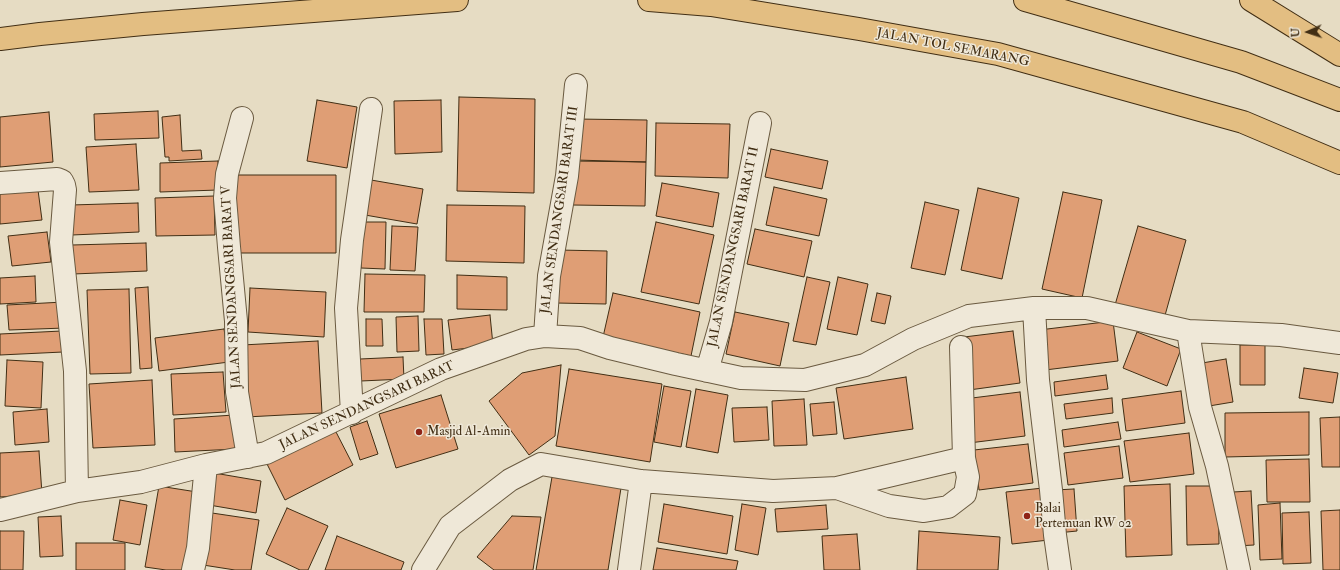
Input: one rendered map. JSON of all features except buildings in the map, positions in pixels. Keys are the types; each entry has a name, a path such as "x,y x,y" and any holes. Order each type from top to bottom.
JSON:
{"highway":[{"path":"0,40 40,34 143,24 457,0"},
{"name":"JALAN TOL SEMARANG","path":"649,0 711,5 859,29 998,54 1243,122 1340,163"},
{"path":"1025,0 1241,62 1340,100"},
{"path":"1251,0 1340,55"}],"street":[{"name":"JALAN SENDANGSARI BARAT III","path":"545,336 549,276 568,176 576,85"},
{"path":"352,412 346,308 352,240 371,109"},
{"name":"JALAN SENDANGSARI BARAT V","path":"242,118 227,174 225,198 228,247 236,321 237,392 248,457"},
{"name":"JALAN SENDANGSARI BARAT II","path":"707,371 721,322 760,123"},
{"path":"0,183 57,179 62,181 64,185 65,190 61,242 75,370 77,491"},
{"name":"JALAN SENDANGSARI BARAT","path":"0,510 77,491 141,482 206,465 266,453 441,369 526,339 545,336 580,338 618,350 742,378 805,380 864,364 913,339 969,316 1034,308 1087,308 1188,331 1281,335 1340,342"},
{"path":"1034,308 1038,380 1060,570"},
{"path":"1188,331 1200,407 1222,489 1239,570"},
{"path":"837,488 889,506 924,511 948,506 965,494 968,478 964,458 961,347"},
{"path":"423,570 450,526 510,480 541,464 641,481 773,491 837,488 964,458"},
{"path":"193,570 198,548 206,465"},
{"path":"629,570 641,481"}],"place":[{"name":"Masjid Al-Amin","path":"419,432"},
{"name":"Balai Pertemuan RW 02","path":"1027,516"}]}
